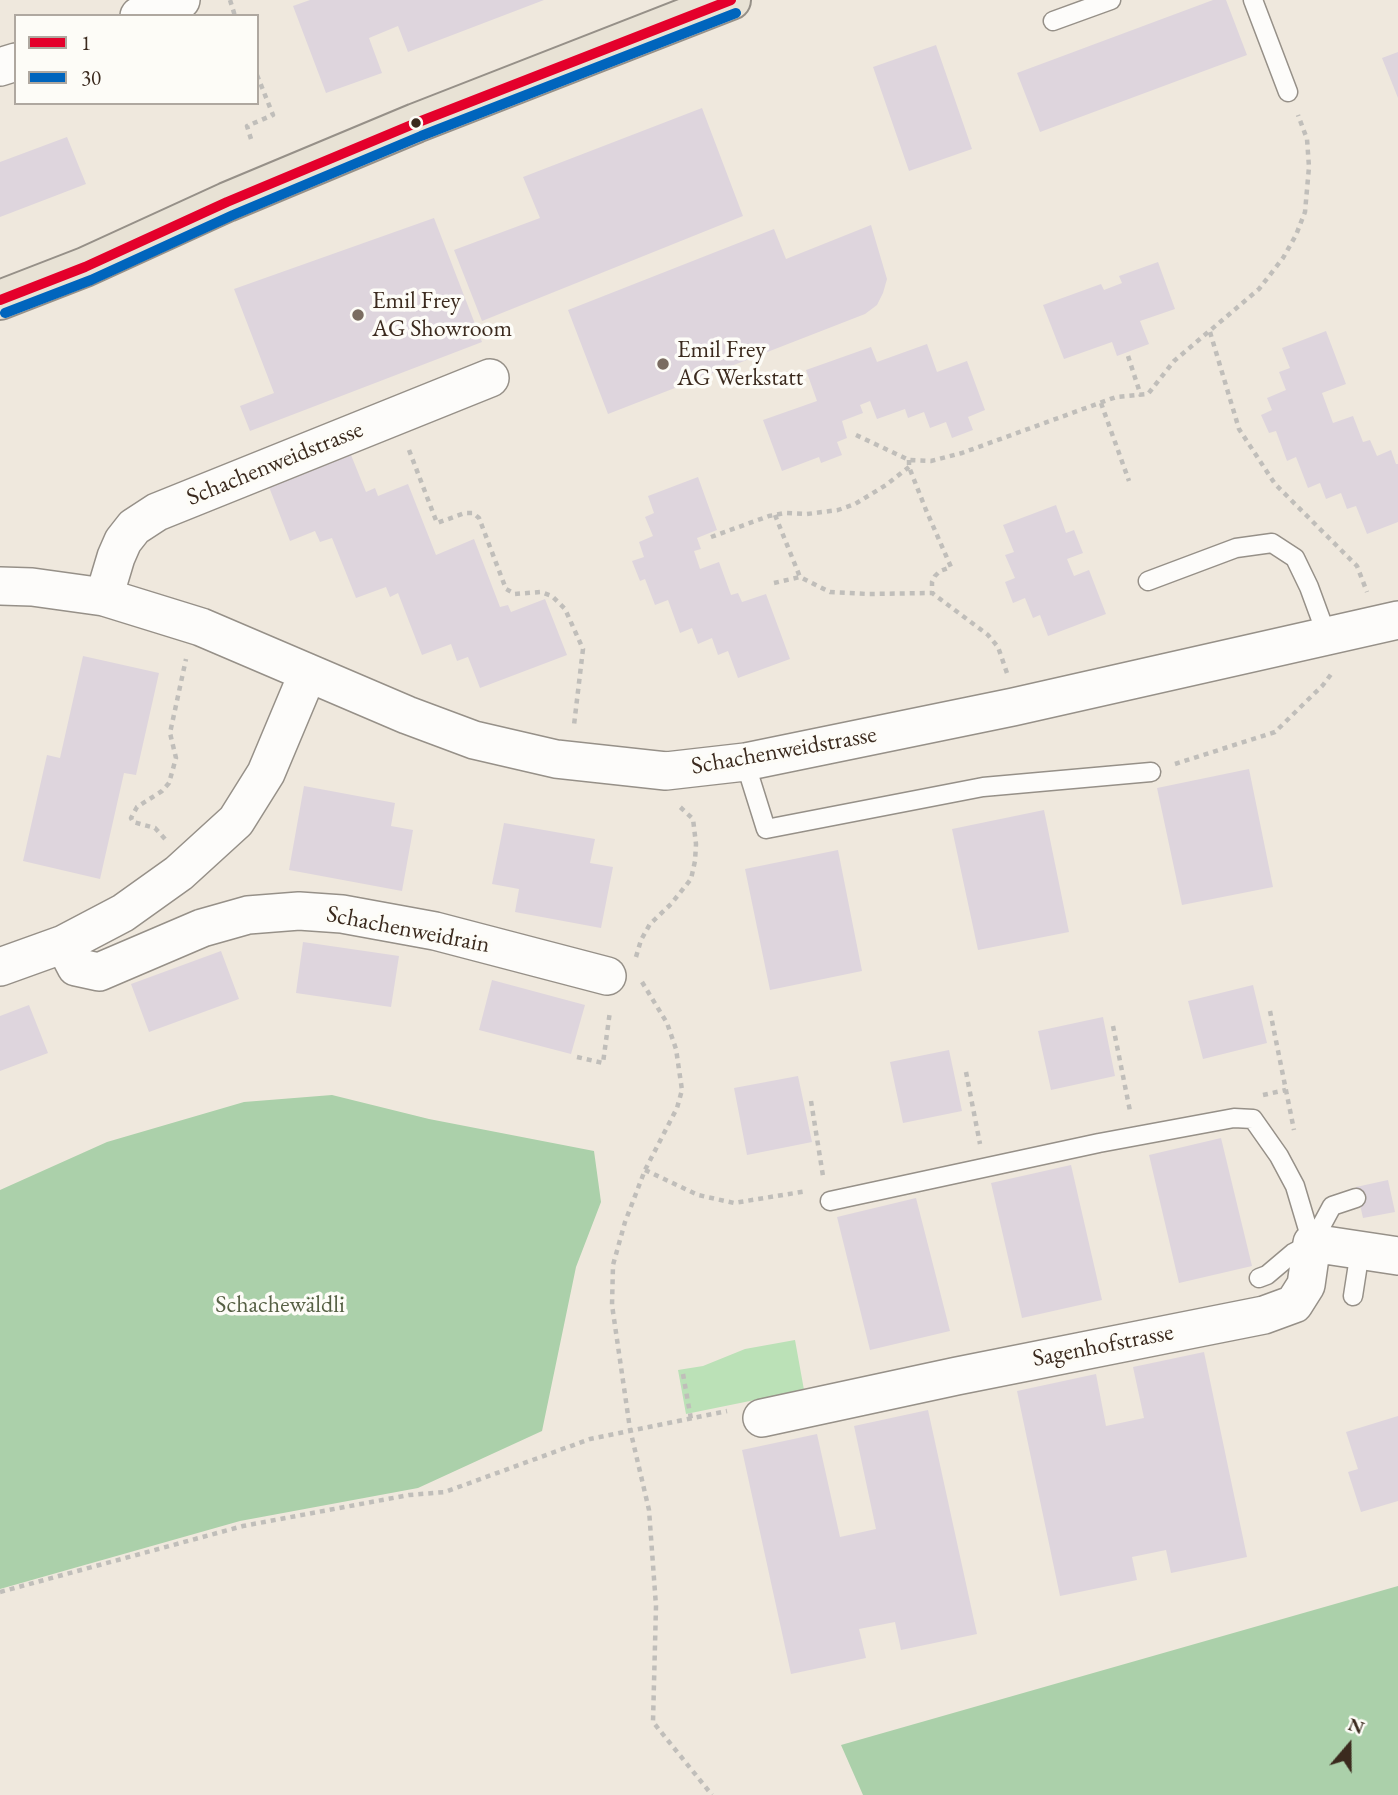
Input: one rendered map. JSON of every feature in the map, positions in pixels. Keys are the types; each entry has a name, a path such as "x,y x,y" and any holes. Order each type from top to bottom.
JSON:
{"main road":[{"path":"0,300 85,267 227,202 416,123 731,0"}],"street":[{"path":"144,14 181,0"},
{"name":"Schachenweidstrasse","path":"104,597 123,541 134,527 156,512 489,378"},
{"name":"Schachenweidstrasse","path":"0,586 32,587 104,597 201,627 407,715 474,740 556,759 666,771 745,762 1013,706 1388,622"},
{"path":"0,967 64,944 123,913 182,871 236,821 266,773 307,673"},
{"name":"Schachenweidrain","path":"64,944 76,967 99,972 202,928 248,915 310,912 342,914 627,971"},
{"path":"1312,1243 1398,1256"},
{"name":"Sagenhofstrasse","path":"750,1414 1264,1315 1294,1304 1306,1285 1312,1243"}],"lane":[{"path":"1053,21 1111,0"},
{"path":"1253,0 1288,92"},
{"path":"1148,581 1237,548 1272,543 1295,558 1327,636"},
{"path":"745,762 766,829 983,787 1151,772"},
{"path":"827,1194 985,1168 1234,1118 1253,1119 1296,1186 1312,1243"},
{"path":"1259,1278 1267,1275 1293,1253 1312,1243 1329,1208 1356,1198"},
{"path":"1353,1296 1360,1251"}],"path":[{"path":"251,139 247,126 273,116 259,80"},
{"path":"856,435 909,460 931,461 962,453 1116,397 1141,396 1154,388 1174,361 1259,289 1283,258 1296,235 1305,212 1309,167 1307,139 1288,92"},
{"path":"1210,332 1239,429 1275,484 1357,566 1388,622"},
{"path":"1128,356 1141,396"},
{"path":"1101,403 1129,481"},
{"path":"396,416 437,523 465,513 473,513 479,518 506,589 515,594 541,592 552,596 565,610 583,649 575,715"},
{"path":"909,460 909,467 951,567 935,576 932,593"},
{"path":"711,537 775,515 817,513 855,504 909,467"},
{"path":"775,515 800,577"},
{"path":"774,583 800,577 830,592 932,593 988,635 998,647 1007,671 1013,706"},
{"path":"1151,772 1275,732 1323,685"},
{"path":"178,694 170,733 176,758 169,783 162,791 137,807 131,818 133,822 155,828 162,833 182,871"},
{"path":"577,1057 603,1063 611,999 650,924 691,879 695,862 693,819 675,803"},
{"path":"627,971 667,1023 676,1049 682,1090 677,1108 645,1170 625,1222 613,1265 612,1305 630,1429 649,1510 656,1606 653,1723 712,1795"},
{"path":"1270,1011 1294,1133 1279,1156"},
{"path":"1113,1026 1135,1136"},
{"path":"966,1072 985,1168"},
{"path":"1273,1093 1286,1090"},
{"path":"645,1170 698,1195 734,1203 827,1194 811,1101"},
{"path":"683,1374 691,1419"},
{"path":"0,1592 243,1526 409,1495 444,1492 590,1439 630,1429 691,1419 750,1414"}],"green space":[{"name":"Schachewäldli","path":"332,1095 429,1119 594,1151 601,1202 576,1267 542,1431 418,1488 240,1521 0,1589 0,1190 107,1142 244,1102"},
{"path":"795,1340 804,1390 686,1414 678,1370 703,1366 745,1349"},
{"path":"1398,1586 1398,1795 863,1795 841,1745"}],"building":[{"path":"310,0 544,0 408,52 398,26 369,38 382,73 326,93 293,6"},
{"path":"1213,0 1226,0 1247,55 1040,132 1017,73"},
{"path":"936,45 972,149 909,171 873,67"},
{"path":"1398,52 1398,98 1382,58"},
{"name":"Emil Frey AG Showroom","path":"702,108 743,216 482,321 454,250 540,218 523,177"},
{"path":"67,137 86,184 0,217 0,162"},
{"name":"Emil Frey AG Showroom","path":"434,218 482,342 250,431 240,406 274,393 234,289"},
{"name":"Emil Frey AG Werkstatt","path":"871,225 887,279 877,305 865,314 608,414 568,310 774,229 786,259"},
{"path":"1158,262 1175,309 1140,321 1149,344 1117,356 1112,342 1064,359 1043,305 1101,284 1104,290 1122,283 1119,276"},
{"path":"1326,331 1346,384 1322,393 1333,423 1353,416 1363,442 1370,440 1377,456 1391,450 1398,464 1398,522 1367,534 1356,506 1347,509 1341,493 1326,499 1320,483 1308,488 1296,457 1287,461 1276,431 1269,433 1261,415 1272,410 1267,398 1286,390 1279,372 1290,368 1282,348"},
{"path":"927,344 937,372 967,361 985,410 968,417 973,430 952,438 946,422 930,428 924,412 908,418 905,409 877,419 870,401 860,405 863,413 842,421 847,438 837,442 842,455 821,463 819,457 782,471 763,420 817,401 806,370 871,347 877,362"},
{"path":"351,455 366,492 375,488 378,496 408,484 436,555 474,539 500,607 508,605 511,612 545,599 567,655 480,688 468,657 457,661 451,644 422,655 398,593 390,597 386,587 356,598 332,538 320,542 315,531 290,541 269,487"},
{"path":"698,477 717,530 697,538 701,549 694,551 700,569 719,562 731,595 738,593 742,602 766,594 790,659 738,678 728,651 718,655 712,638 698,644 692,628 680,633 668,600 655,605 645,579 640,581 632,561 644,557 639,542 653,536 645,517 654,513 648,496"},
{"path":"1056,505 1066,533 1074,530 1083,553 1067,559 1074,576 1089,570 1106,614 1048,636 1040,615 1033,618 1025,598 1013,603 1005,582 1015,578 1005,555 1014,552 1003,525"},
{"path":"83,656 159,673 136,775 124,773 100,879 23,861 47,755 60,758"},
{"path":"1249,769 1273,887 1182,905 1157,788"},
{"path":"304,786 395,803 391,826 413,830 402,891 289,870"},
{"path":"1044,810 1069,932 978,950 952,829"},
{"path":"504,823 595,839 590,863 613,867 601,928 515,912 519,889 492,884"},
{"path":"838,850 862,971 770,990 745,869"},
{"path":"303,942 399,956 391,1007 296,993"},
{"path":"221,951 239,999 149,1032 131,984"},
{"path":"492,980 585,1005 571,1054 479,1030"},
{"path":"1253,985 1267,1043 1203,1059 1188,1001"},
{"path":"29,1005 48,1053 0,1071 0,1016"},
{"path":"1103,1017 1115,1076 1051,1090 1038,1031"},
{"path":"949,1050 962,1111 903,1123 890,1062"},
{"path":"798,1076 812,1142 747,1155 734,1088"},
{"path":"1221,1138 1252,1266 1179,1283 1149,1155"},
{"path":"1071,1165 1102,1300 1022,1318 991,1183"},
{"path":"1388,1180 1395,1212 1363,1218 1356,1187"},
{"path":"916,1198 950,1331 870,1350 837,1217"},
{"path":"1204,1352 1247,1557 1171,1573 1166,1550 1132,1557 1137,1580 1060,1596 1017,1391 1096,1374 1106,1426 1144,1418 1133,1367"},
{"path":"928,1410 977,1634 901,1650 895,1622 859,1629 866,1658 791,1674 742,1450 817,1434 840,1537 876,1529 854,1426"},
{"path":"1398,1416 1398,1501 1361,1512 1348,1472 1358,1469 1346,1432"}],"transit line":[{"name":"1","path":"0,300 85,267 227,202 416,123 731,0"},
{"name":"30","path":"5,313 91,280 233,215 421,136 736,13"}],"place":[{"name":"Emil Frey AG Showroom","path":"358,315"},
{"name":"Emil Frey AG Werkstatt","path":"663,364"}]}
